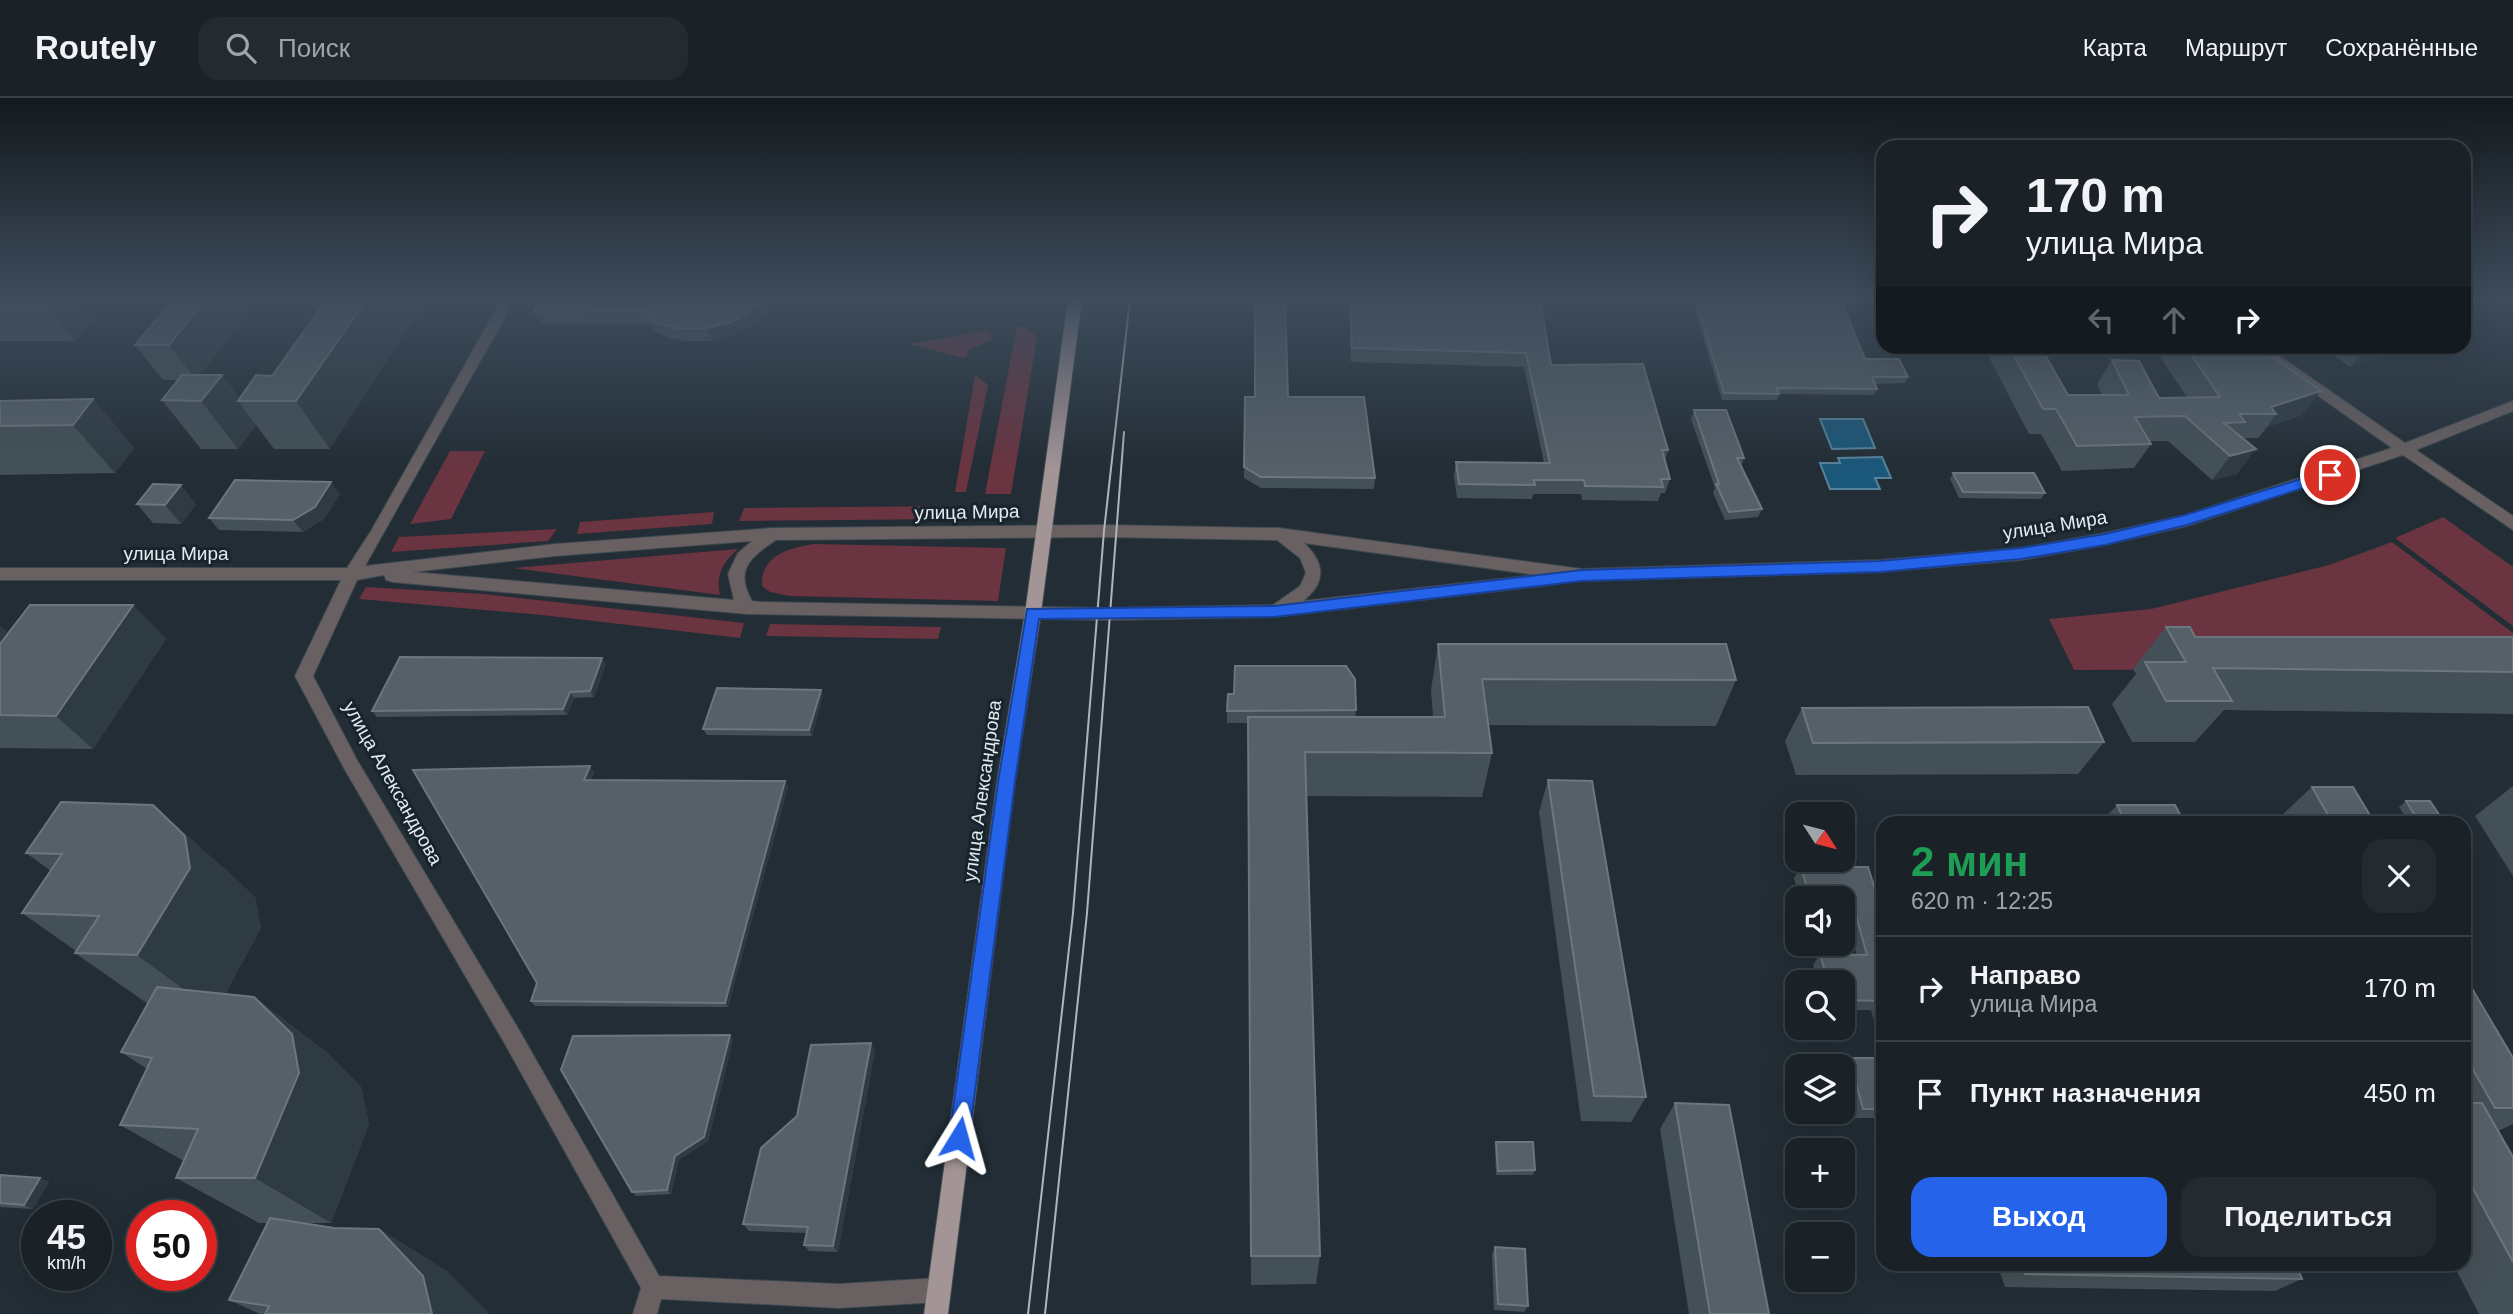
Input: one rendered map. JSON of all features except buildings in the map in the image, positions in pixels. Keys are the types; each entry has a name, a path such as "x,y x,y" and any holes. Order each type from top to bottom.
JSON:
{"main road":[{"name":"улица Александрова","path":"936,1314 1004,795 1033,613 1067,356"}],"street":[{"name":"улица Александрова","path":"476,356 377,534 352,573 304,676 351,765 512,1037 653,1287"},
{"path":"2269,356 2513,524"},
{"name":"улица Мира","path":"0,574 352,573 747,608 1033,613 1274,611 1582,575 1880,566 2021,554 2105,540 2259,499 2405,449 2513,406"},
{"name":"улица Мира","path":"352,573 555,550 773,534 1043,532 1279,534 1582,575"},
{"path":"747,608 735,589 735,571 751,549 773,534"},
{"path":"1274,611 1309,588 1315,569 1311,558 1279,534"},
{"path":"645,1314 653,1287 839,1296 939,1290"}],"shaded area":[{"path":"1011,356 1034,356 1011,494 985,494"},
{"path":"975,375 988,385 966,492 955,492"},
{"path":"450,451 485,451 451,519 410,524"},
{"path":"952,506 949,519 739,521 744,508"},
{"path":"714,512 712,524 577,534 580,522"},
{"path":"2443,517 2513,567 2513,626 2395,538"},
{"path":"557,529 548,541 391,552 399,537"},
{"path":"2392,542 2513,633 2513,668 2074,670 2049,619 2151,609 2329,565"},
{"path":"814,544 1006,548 998,601 790,596 770,592 762,586 763,575 771,560 786,551"},
{"path":"738,549 722,570 719,581 720,595 513,568"},
{"path":"366,587 484,594 744,623 740,638 542,615 359,599"},
{"path":"770,624 941,627 938,639 766,636"}],"water":[{"path":"1820,419 1863,419 1875,448 1832,449"},
{"path":"1882,457 1891,478 1875,478 1880,489 1830,489 1820,463 1840,463 1838,458"}],"tram line":[{"path":"1028,1314 1073,913 1104,531 1124,356"},
{"path":"1045,1314 1087,913 1124,432"}],"route":[{"path":"959,1138 1006,782 1033,613 1274,611 1582,575 1880,566 2021,554 2105,540 2187,520 2330,475"}]}
